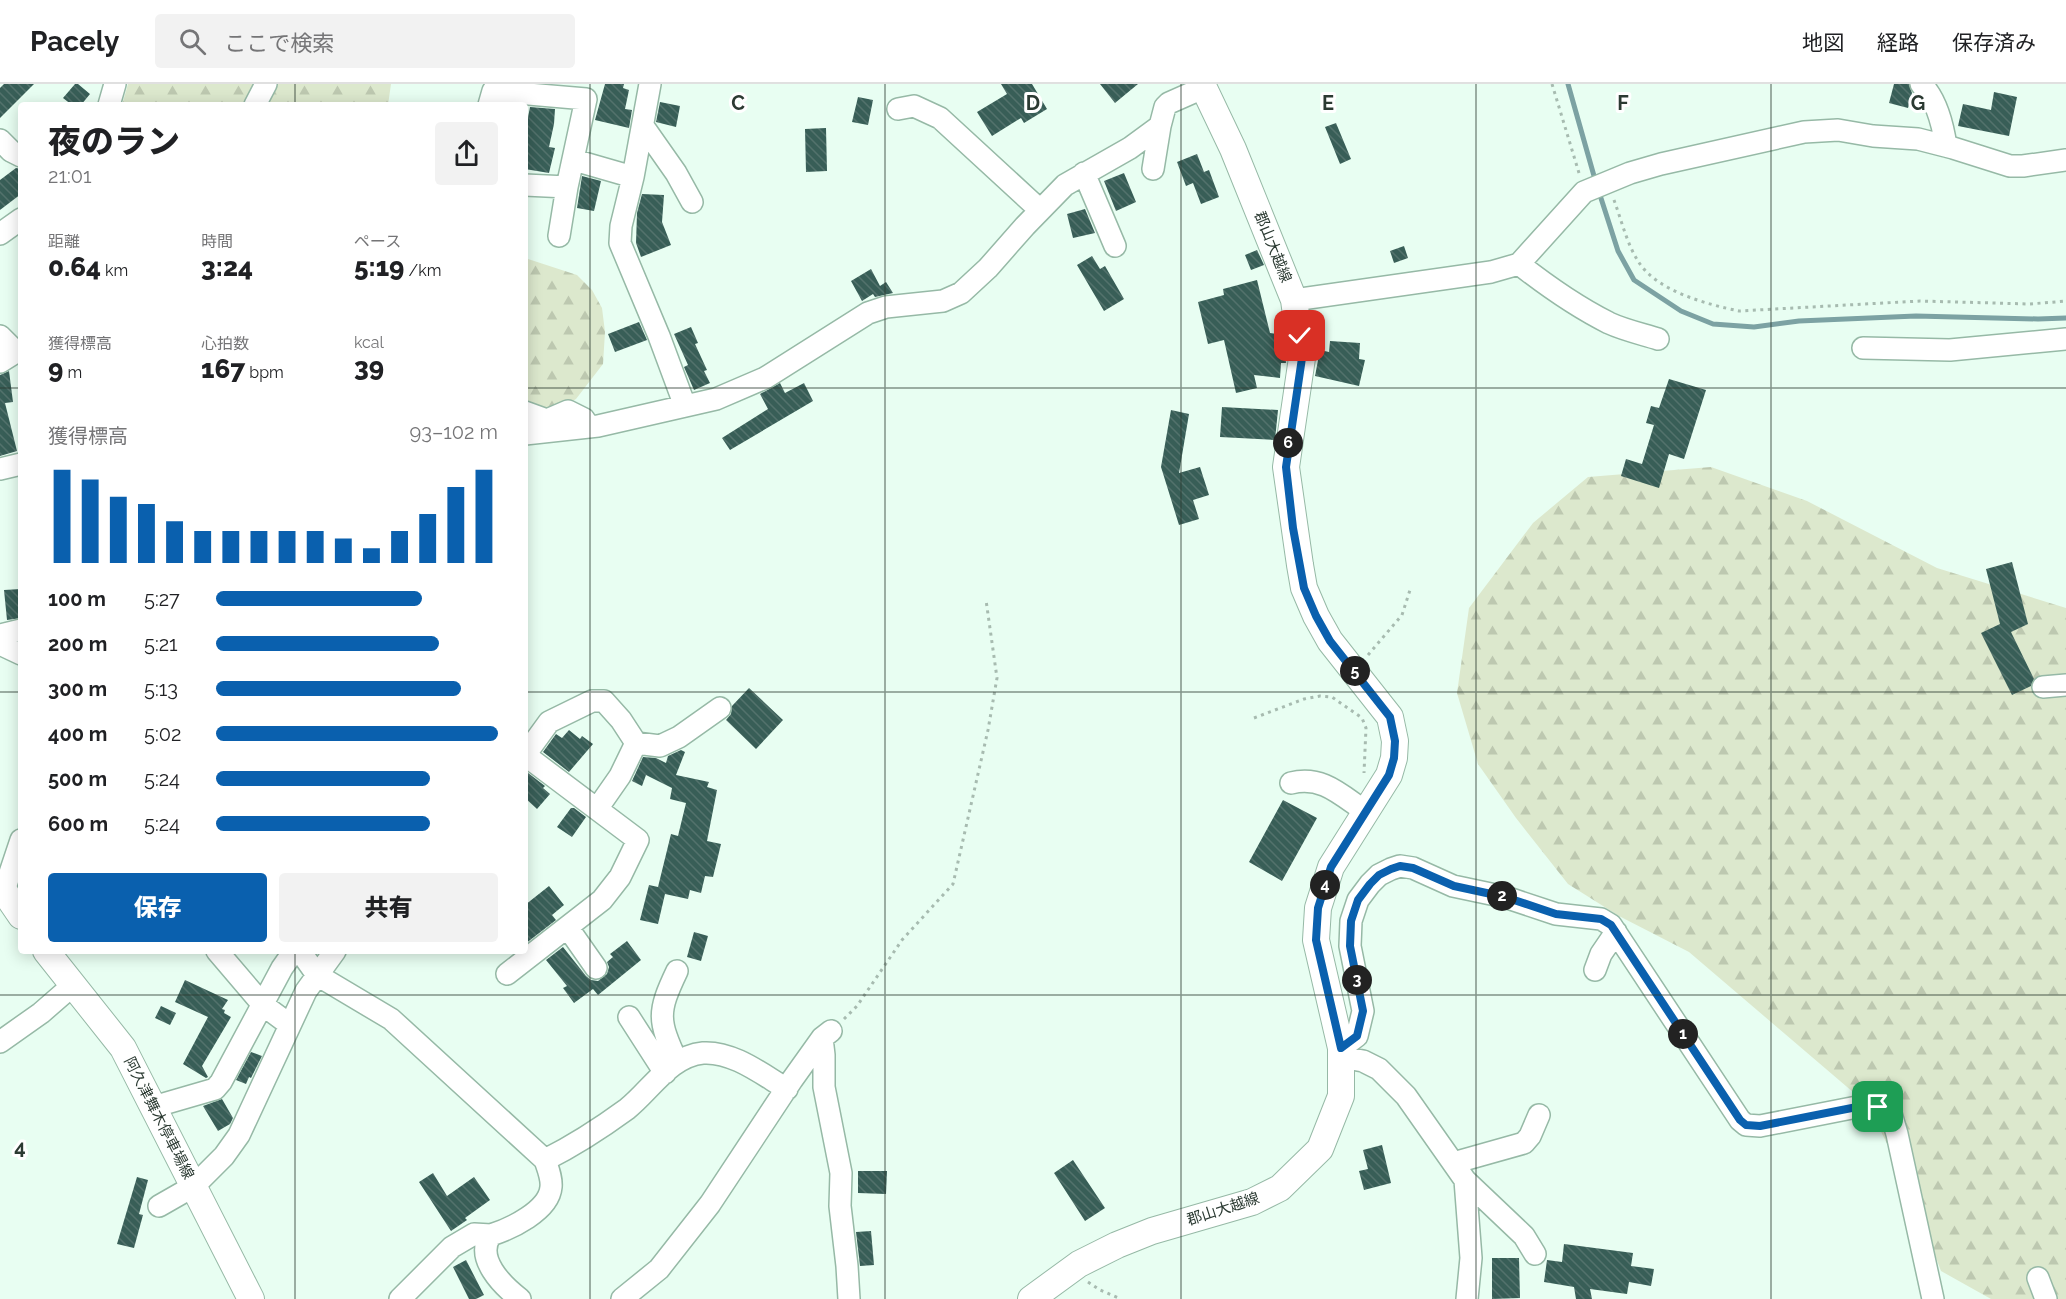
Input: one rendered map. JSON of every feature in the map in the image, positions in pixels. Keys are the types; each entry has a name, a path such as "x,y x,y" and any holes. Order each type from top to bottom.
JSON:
{"main road":[{"name":"郡山大越線","path":"1031,1299 1079,1264 1117,1245 1252,1202 1280,1188 1320,1149 1341,1096 1341,1052 1316,940 1316,924 1322,892 1331,867 1392,767 1395,741 1390,717 1330,641 1304,588 1293,528 1286,467 1302,358 1294,300 1233,149 1202,86"},
{"path":"2,888 18,912"},
{"name":"阿久津舞木停車場線","path":"48,954 123,1048 251,1299"}],"street":[{"path":"111,102 115,84"},
{"path":"257,102 266,84"},
{"path":"650,84 633,177 621,226 620,243 685,406"},
{"path":"1921,84 1927,90 1935,107 1946,146"},
{"path":"1153,169 1165,107 1202,86"},
{"path":"490,102 493,91 586,99 559,236"},
{"path":"897,109 914,106 940,118 1040,210"},
{"path":"643,126 676,173 692,202"},
{"path":"528,434 589,427 716,399 765,378 868,313 886,307 943,301 961,293 988,268 1065,185 1130,148 1160,126"},
{"path":"1294,300 1491,272 1519,264 1596,187 1630,173 1661,164 1804,132 1838,130 1873,136 1918,139 2010,166 2066,160"},
{"path":"0,140 18,154"},
{"path":"574,160 633,177"},
{"path":"1084,173 1115,246"},
{"path":"528,185 567,187"},
{"path":"0,234 18,221"},
{"path":"1519,264 1541,282 1610,323 1658,339"},
{"path":"0,336 15,357"},
{"path":"1863,348 1950,350 2066,339"},
{"path":"528,413 547,420 568,411 584,419 589,427"},
{"path":"0,469 18,465"},
{"path":"0,635 18,631"},
{"path":"0,644 18,653"},
{"path":"2043,687 2066,685"},
{"path":"528,751 549,722 598,699 604,700 636,743 660,746 678,737 720,708"},
{"path":"597,809 620,776 636,743"},
{"path":"507,974 602,900 620,877 638,840 528,757"},
{"path":"1291,783 1304,780 1315,781 1370,806"},
{"path":"2,888 18,848"},
{"path":"1535,1254 1524,1236 1459,1171 1406,1096 1379,1069 1341,1052 1357,1036 1363,1011 1350,946 1351,921 1358,900 1370,884 1379,875 1391,869 1400,866 1413,868 1454,886 1505,897 1556,914 1601,919 1611,925 1703,1067 1740,1120 1746,1125 1760,1126 1862,1106 1890,1110 1933,1299"},
{"path":"567,928 596,968"},
{"path":"1595,969 1601,954 1616,932"},
{"path":"220,954 263,1005 290,1025"},
{"path":"153,1107 215,1089 292,954"},
{"path":"302,954 316,975 391,1019 545,1160 551,1184 548,1197 529,1216 510,1228 491,1235 474,1234 452,1247 400,1299"},
{"path":"159,1206 194,1186 224,1156 239,1135 306,991 333,954"},
{"path":"671,1068 661,1010 677,971"},
{"path":"0,1041 41,1013 72,986"},
{"path":"629,1017 671,1068"},
{"path":"622,1299 659,1269 703,1213 826,1034"},
{"path":"826,1034 824,1087 841,1173 840,1206 848,1266 849,1299"},
{"path":"545,1160 568,1148 628,1108 671,1068 702,1053 725,1056 754,1069 787,1089"},
{"path":"1459,1171 1524,1143 1530,1136 1539,1115"},
{"path":"1459,1171 1471,1258 1467,1299"},
{"path":"491,1235 485,1249 488,1262 497,1277 520,1299"},
{"path":"2038,1278 2046,1299"}],"path":[{"path":"1552,84 1596,187 1638,261 1655,280 1710,305 1739,311 1920,302 2030,304 2066,301"},
{"path":"1354,670 1386,637 1402,615 1410,590"},
{"path":"826,1034 857,1006 902,940 953,884 988,730 997,678 986,600"},
{"path":"1254,718 1305,699 1320,696 1332,697 1362,718 1366,728 1364,775 1370,806"},
{"path":"1071,1270 1100,1290 1121,1299"}],"green space":[{"path":"128,84 391,84 388,102 123,102"},
{"path":"528,259 577,275 592,290 602,308 605,332 603,364 576,399 550,414 528,420"},
{"path":"1711,467 1807,501 1937,568 2066,608 2066,1299 1991,1299 1941,1271 1910,1189 1867,1104 1689,952 1619,916 1568,884 1516,818 1478,764 1457,693 1469,608 1533,523 1588,477"}],"building":[{"path":"4,84 34,84 0,118 0,88"},
{"path":"75,84 90,94 83,102 68,102 63,98"},
{"path":"605,84 624,84 623,88 629,90 625,109 632,110 629,128 595,120"},
{"path":"1001,84 1032,84 1047,109 1024,123 1021,118 992,136 977,112 1007,94"},
{"path":"1100,84 1138,84 1115,103"},
{"path":"1894,84 1909,84 1912,93 1908,108 1889,103"},
{"path":"1994,92 2017,97 2009,136 1958,126 1963,104 1991,110"},
{"path":"858,97 873,100 868,125 852,122"},
{"path":"660,102 680,106 676,127 656,122"},
{"path":"530,107 555,109 549,147 555,148 549,173 528,170"},
{"path":"1336,123 1351,159 1340,164 1325,127"},
{"path":"826,128 827,171 806,172 805,129"},
{"path":"1197,154 1204,172 1209,170 1219,197 1201,204 1193,183 1186,186 1177,162"},
{"path":"18,168 18,196 0,210 0,180"},
{"path":"1124,173 1136,202 1116,211 1104,181"},
{"path":"582,176 601,181 594,211 577,208"},
{"path":"642,194 664,195 662,222 671,245 641,257 636,243 637,213"},
{"path":"1085,209 1095,233 1073,238 1067,214"},
{"path":"1404,246 1408,258 1394,263 1390,251"},
{"path":"1257,250 1264,265 1251,270 1245,255"},
{"path":"1092,256 1100,269 1105,266 1124,299 1104,311 1077,265"},
{"path":"871,269 880,286 886,282 893,293 875,297 873,294 862,301 851,281"},
{"path":"1257,280 1270,333 1284,335 1286,363 1281,363 1280,378 1254,375 1257,388 1236,393 1224,340 1208,344 1198,302 1224,295 1223,289"},
{"path":"639,322 647,340 615,352 608,334"},
{"path":"691,327 698,343 695,344 707,370 704,371 710,383 694,390 684,367 688,365 674,334"},
{"path":"1330,341 1360,343 1359,359 1365,360 1359,386 1315,376 1320,350 1329,352"},
{"path":"9,371 13,402 5,403 17,451 0,456 0,375"},
{"path":"1669,379 1706,390 1684,459 1669,454 1659,488 1621,476 1626,459 1642,464 1654,425 1646,423 1651,406 1659,408"},
{"path":"780,383 785,393 804,383 813,401 730,450 722,438 768,409 760,394"},
{"path":"1222,407 1278,410 1275,440 1220,437"},
{"path":"1171,410 1189,414 1179,473 1200,467 1209,495 1193,500 1199,519 1179,525 1161,467"},
{"path":"2012,562 2028,624 2011,632 2034,679 2031,686 2012,695 1981,633 2000,624 1986,569"},
{"path":"18,589 18,618 7,620 4,590"},
{"path":"749,688 783,720 756,749 726,720 731,714 732,706"},
{"path":"569,730 580,739 582,736 593,744 569,772 543,752 556,734 562,738"},
{"path":"681,750 685,752 676,775 709,782 707,787 717,790 707,841 721,844 713,877 705,876 701,893 690,890 688,899 665,894 658,924 640,920 649,885 658,887 671,834 678,836 686,803 670,799 672,788 646,775 642,786 632,781 643,757 656,758 666,763 668,756"},
{"path":"528,773 545,786 543,788 550,794 537,809 528,801"},
{"path":"1283,800 1317,818 1282,881 1249,862"},
{"path":"571,808 586,817 572,837 557,827"},
{"path":"549,886 564,905 552,915 556,920 528,942 528,903"},
{"path":"694,932 708,936 701,961 687,957"},
{"path":"627,941 641,960 598,995 593,989 574,1003 563,988 567,986 546,960 563,947 586,976 598,981 607,974 609,967 607,962 613,957 610,954"},
{"path":"185,980 228,1000 222,1009 231,1017 202,1066 208,1077 206,1078 183,1064 208,1017 175,1002"},
{"path":"161,1006 176,1013 170,1025 155,1018"},
{"path":"251,1052 262,1056 246,1084 236,1080"},
{"path":"222,1099 233,1118 230,1124 218,1131 203,1106"},
{"path":"1382,1145 1391,1183 1364,1190 1359,1171 1368,1169 1363,1150"},
{"path":"1073,1160 1105,1208 1085,1221 1054,1173"},
{"path":"858,1171 887,1171 886,1194 858,1193"},
{"path":"433,1173 447,1196 474,1177 490,1200 451,1231 419,1182"},
{"path":"137,1177 148,1180 139,1214 143,1215 134,1248 117,1244"},
{"path":"871,1231 874,1265 860,1266 856,1232"},
{"path":"1564,1244 1633,1253 1631,1266 1654,1269 1651,1286 1629,1282 1627,1294 1590,1289 1592,1299 1576,1299 1574,1287 1544,1282 1547,1260 1562,1262"},
{"path":"1492,1258 1519,1258 1520,1298 1492,1299"},
{"path":"466,1260 484,1295 476,1299 469,1299 453,1267"}],"waterway":[{"path":"1568,84 1596,183"},
{"path":"1599,192 1618,251 1634,280 1681,311 1713,324 1754,327 1799,321 1916,316 2066,318"}],"route":[{"path":"1300,336 1302,358 1286,467 1293,528 1304,588 1330,641 1390,717 1395,741 1394,758 1389,775 1331,867 1318,908 1316,940 1341,1048 1357,1036 1363,1011 1350,946 1351,921 1358,900 1370,884 1379,875 1400,866 1422,870 1454,886 1505,897 1556,914 1601,919 1611,925 1703,1067 1740,1120 1746,1125 1760,1126 1862,1106 1878,1107"}]}
